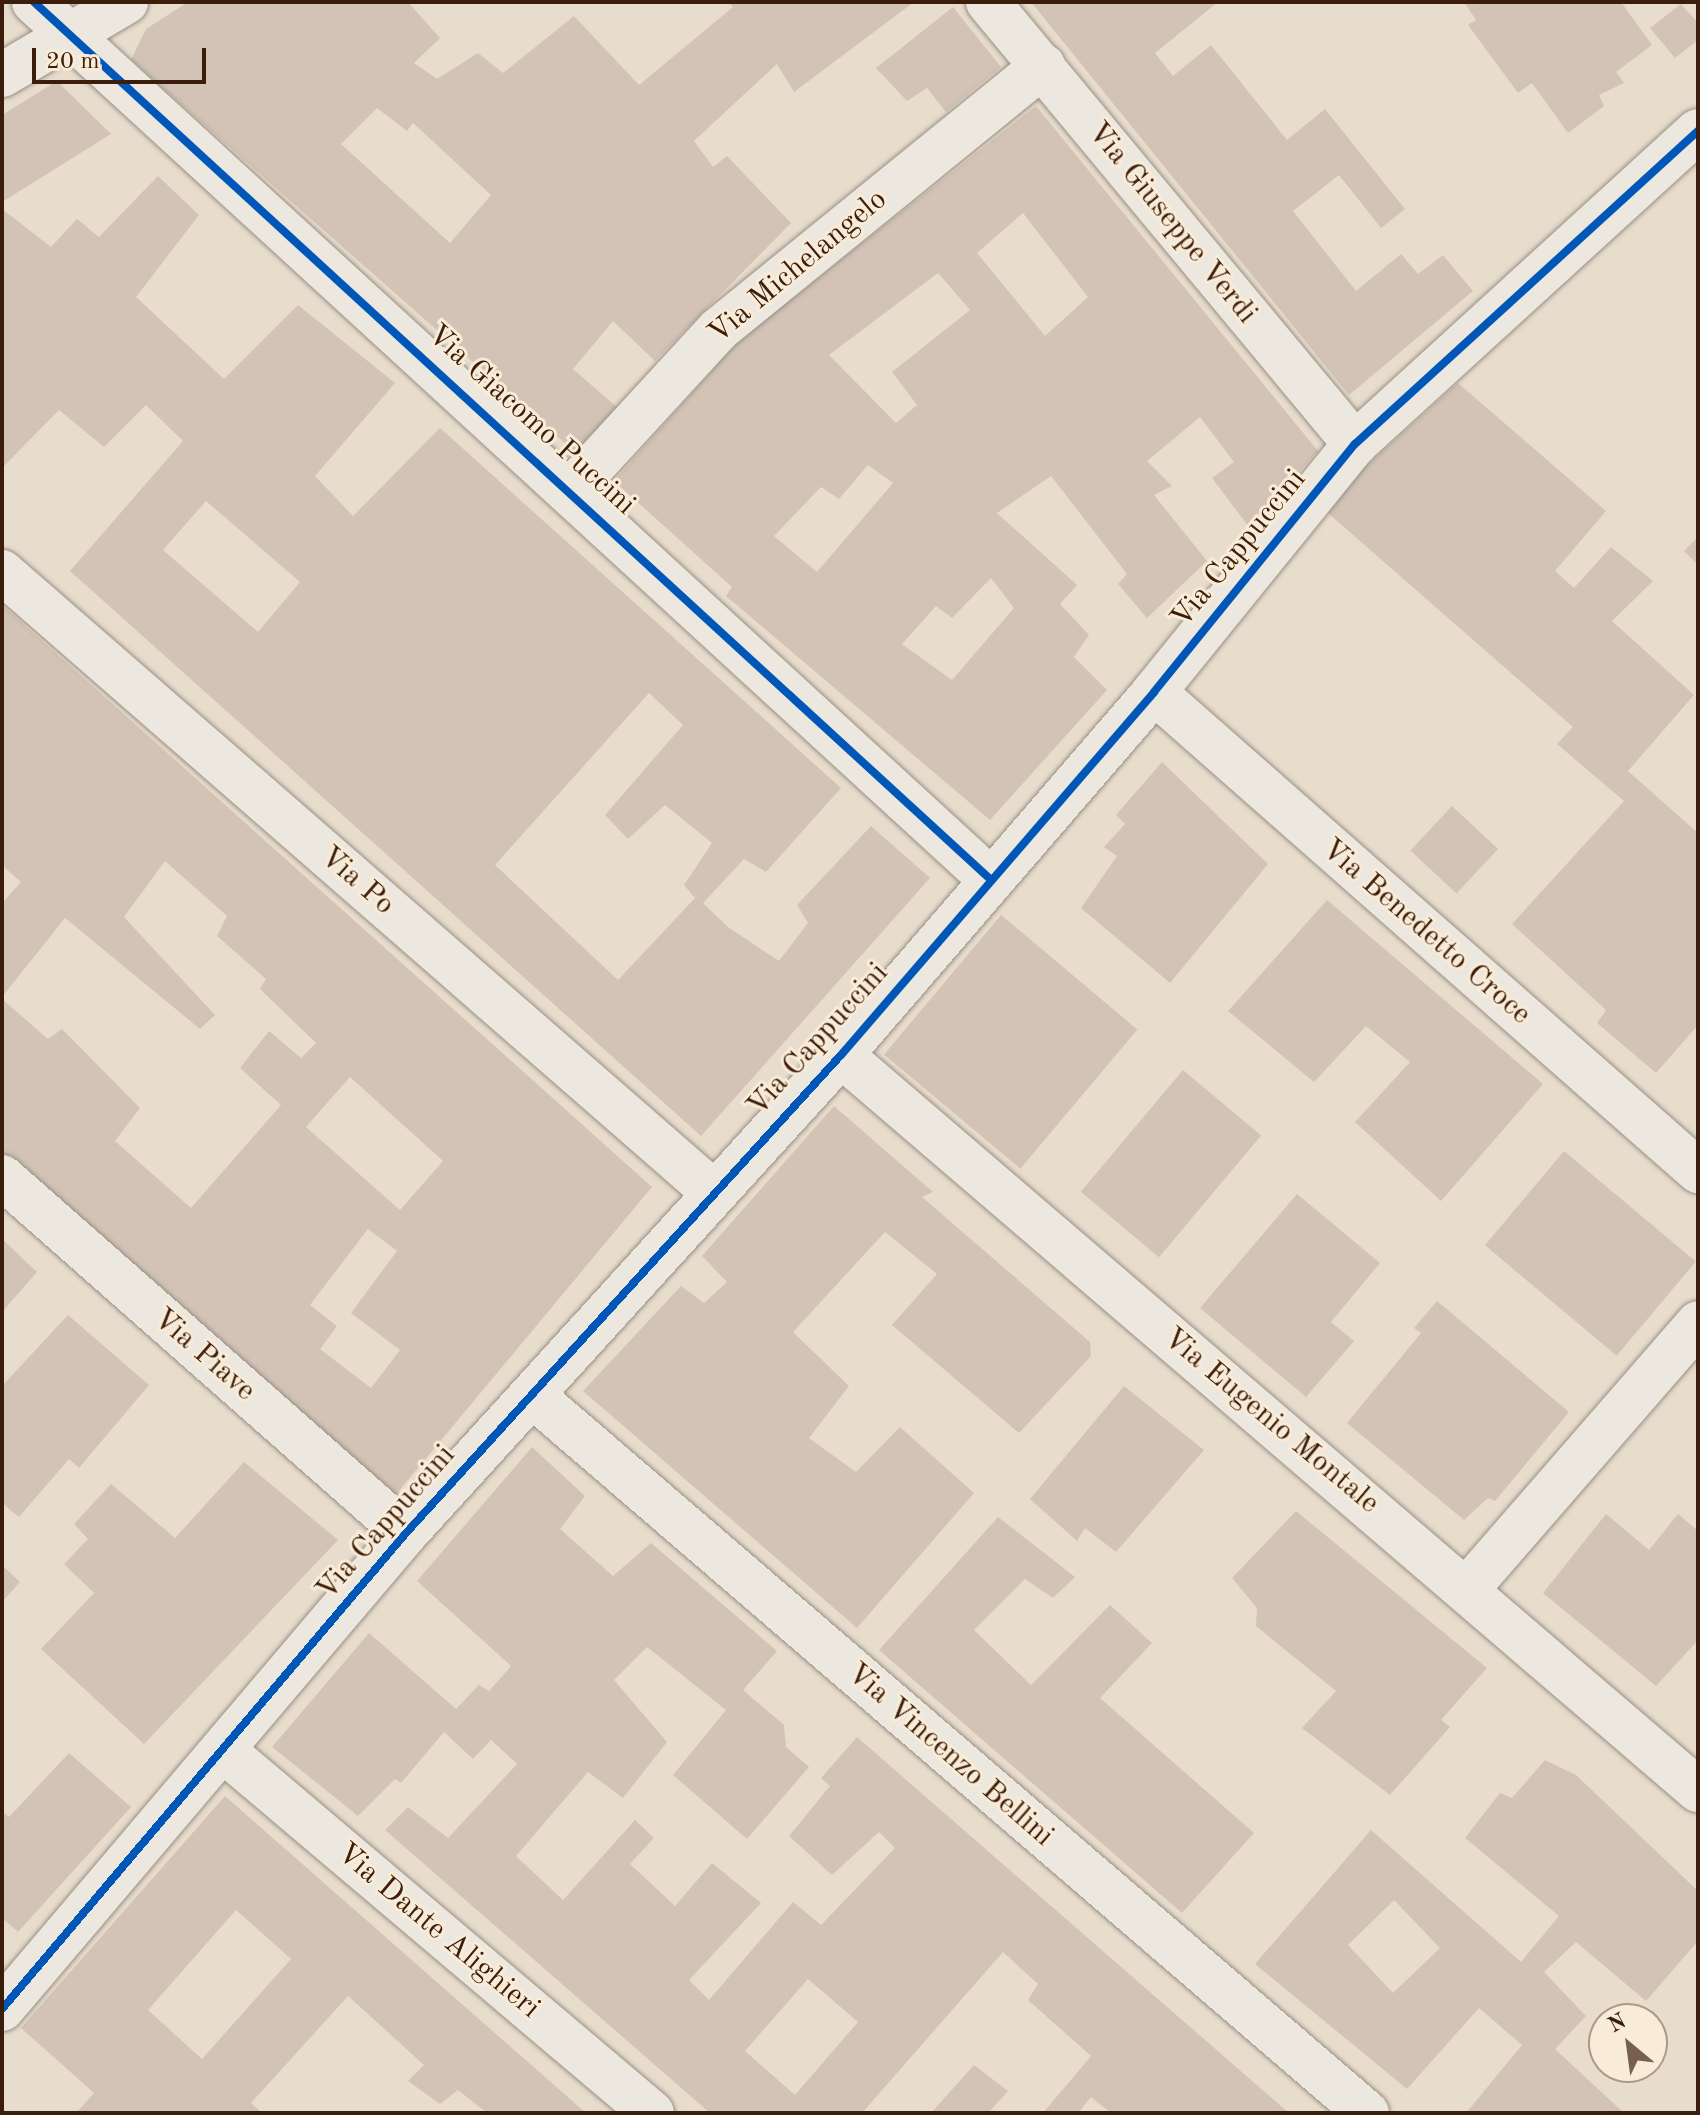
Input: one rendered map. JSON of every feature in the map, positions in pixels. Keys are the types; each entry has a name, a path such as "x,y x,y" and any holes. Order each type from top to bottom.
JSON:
{"street":[{"name":"Via Giacomo Puccini","path":"34,2 572,489 990,879"},
{"path":"2,75 73,36 126,2"},
{"name":"Via Giuseppe Verdi","path":"988,2 1355,444"},
{"name":"Via Michelangelo","path":"572,489 718,330 1043,66"},
{"name":"Via Cappuccini","path":"8,1990 223,1750 406,1533 533,1396 711,1190 841,1055 1154,692 1355,444 1698,131"},
{"name":"Via Po","path":"2,572 711,1190"},
{"name":"Via Benedetto Croce","path":"1154,692 1698,1171"},
{"name":"Via Eugenio Montale","path":"841,1055 1468,1588 1698,1790"},
{"name":"Via Piave","path":"2,1177 406,1533"},
{"path":"1468,1588 1698,1323"},
{"name":"Via Vincenzo Bellini","path":"533,1396 1367,2113"},
{"name":"Via Dante Alighieri","path":"223,1750 652,2113"}],"building":[{"path":"188,2 408,2 440,38 414,63 437,79 478,53 503,73 574,16 639,85 733,7 728,2 914,2 794,92 777,64 694,141 713,167 727,156 791,223 655,361 613,321 573,369 619,409 576,453 131,60 146,29","holes":["377,108 407,131 413,123 491,195 450,243 341,144"]},
{"path":"1031,2 1218,2 1155,53 1173,76 1211,45 1287,140 1325,109 1405,209 1381,228 1339,175 1293,211 1356,291 1401,254 1418,274 1443,255 1473,291 1349,395"},
{"path":"1464,2 1621,2 1652,45 1616,72 1624,83 1599,95 1604,106 1568,133 1532,83 1518,93 1468,25 1476,20"},
{"path":"1681,4 1698,23 1698,40 1675,58 1650,28"},
{"path":"953,7 1001,67 946,112 927,88 907,101 876,68"},
{"path":"57,81 111,134 2,202 2,115"},
{"path":"1036,106 1318,451 1249,527 1212,478 1234,462 1200,417 1147,461 1172,486 1154,495 1207,561 1147,618 1118,584 1127,574 1051,476 997,513 1077,585 1060,604 1089,635 1074,657 1107,690 990,820 726,596 732,587 614,481 739,340","holes":["1023,213 1088,297 1045,336 977,253","938,273 970,310 892,372 917,405 896,423 829,355","868,465 893,483 817,572 774,536 821,487 839,499","991,578 1014,608 952,680 902,644 936,606 952,618"]},
{"path":"158,176 199,215 136,297 224,379 298,305 395,383 315,476 353,516 440,428 841,788 766,872 744,859 703,903 728,927 779,961 808,923 797,905 871,826 930,878 701,1136 70,571 183,441 146,405 104,447 59,410 2,468 2,209 51,247 77,219 99,237","holes":["206,501 300,582 258,632 163,550","649,693 683,725 605,815 628,839 665,805 712,843 684,885 695,898 618,980 495,865"]},
{"path":"1458,383 1606,511 1555,571 1574,588 1611,547 1653,581 1612,621 1694,695 1628,771 1698,833 1698,1025 1656,1073 1597,1023 1606,1010 1512,924 1624,801 1557,744 1573,727 1321,507"},
{"path":"1698,537 1698,565 1684,551"},
{"path":"2,605 652,1187 393,1498 2,1153 2,999 48,1039 62,1029 140,1108 115,1141 191,1208 281,1105 240,1068 269,1031 301,1058 316,1043 260,989 266,979 217,936 227,916 165,861 124,917 215,1015 200,1029 65,918 2,997 2,903 21,882 2,865","holes":["350,1077 443,1161 400,1210 306,1127","368,1229 397,1251 351,1313 400,1350 371,1388 320,1349 337,1326 310,1305"]},
{"path":"1162,762 1268,864 1170,983 1081,908 1117,856 1104,847 1125,824 1116,815"},
{"path":"1452,806 1498,849 1456,894 1410,851"},
{"path":"1327,900 1543,1084 1441,1201 1355,1122 1410,1062 1366,1026 1314,1082 1228,1011"},
{"path":"1001,915 1137,1029 1020,1169 884,1054"},
{"path":"1183,1070 1261,1136 1159,1257 1081,1192"},
{"path":"834,1106 933,1192 922,1197 1090,1342 1091,1356 1019,1433 892,1325 937,1274 885,1232 793,1332 849,1386 809,1438 856,1472 900,1427 974,1493 857,1628 583,1391 681,1286 704,1303 727,1282 702,1256"},
{"path":"1564,1151 1696,1262 1617,1356 1485,1245"},
{"path":"1297,1194 1380,1263 1331,1322 1354,1341 1306,1397 1200,1308"},
{"path":"2,1239 37,1272 2,1312"},
{"path":"1437,1301 1569,1412 1495,1501 1488,1498 1464,1520 1347,1423 1421,1333 1414,1328"},
{"path":"68,1315 149,1385 79,1468 69,1459 19,1517 2,1503 2,1386"},
{"path":"1124,1386 1204,1450 1116,1552 1085,1528 1077,1541 1030,1499"},
{"path":"532,1447 585,1496 560,1529 613,1576 651,1543 777,1651 743,1690 784,1725 786,1747 809,1767 747,1839 673,1775 726,1710 647,1647 614,1680 667,1742 623,1798 588,1772 516,1856 563,1900 635,1820 654,1838 630,1864 675,1906 712,1863 761,1903 689,1980 709,2000 793,1902 821,1925 895,1848 879,1832 832,1875 789,1836 830,1786 821,1778 857,1737 1289,2113 1111,2113 1091,2097 1078,2113 1043,2113 1091,2056 1028,2000 1038,1984 1003,1952 862,2113 710,2113 385,1830 408,1807 448,1838 517,1764 491,1740 473,1759 444,1732 401,1783 395,1779 358,1816 272,1747 369,1633 456,1709 479,1685 489,1691 511,1666 417,1581","holes":["808,1979 858,2022 795,2095 745,2051"]},
{"path":"244,1462 338,1540 144,1744 41,1649 94,1593 64,1564 88,1539 74,1524 111,1484 175,1538"},
{"path":"1296,1511 1487,1668 1441,1720 1450,1727 1390,1795 1302,1728 1336,1691 1256,1626 1257,1608 1232,1578"},
{"path":"1606,1514 1649,1550 1678,1514 1698,1531 1698,1640 1656,1686 1543,1593"},
{"path":"998,1517 1075,1577 1053,1598 1025,1579 974,1630 1031,1685 1110,1605 1152,1643 1100,1698 1254,1833 1182,1913 879,1650"},
{"path":"2,1565 20,1582 2,1602"},
{"path":"69,1753 131,1807 18,1932 2,1918 2,1811 9,1817"},
{"path":"1545,1760 1576,1775 1698,1891 1698,1941 1646,2001 1576,1942 1544,1972 1586,2016 1555,2049 1588,2083 1624,2113 1466,2113 1522,2045 1479,2008 1407,2089 1255,1964 1371,1830 1521,1962 1559,1916 1465,1838 1500,1793 1512,1798","holes":["1394,1900 1440,1948 1393,1993 1348,1945"]},
{"path":"225,1796 586,2113 487,2113 458,2090 440,2104 408,2081 424,2065 348,1996 251,2103 262,2113 76,2113 94,2093 21,2028","holes":["236,1910 291,1959 202,2059 148,2010"]},
{"path":"974,2065 1008,2091 988,2113 931,2113"}],"cycle path":[{"path":"34,2 990,879"},
{"path":"2,2009 406,1533 841,1055 1154,692 1355,444 1698,131"}]}
